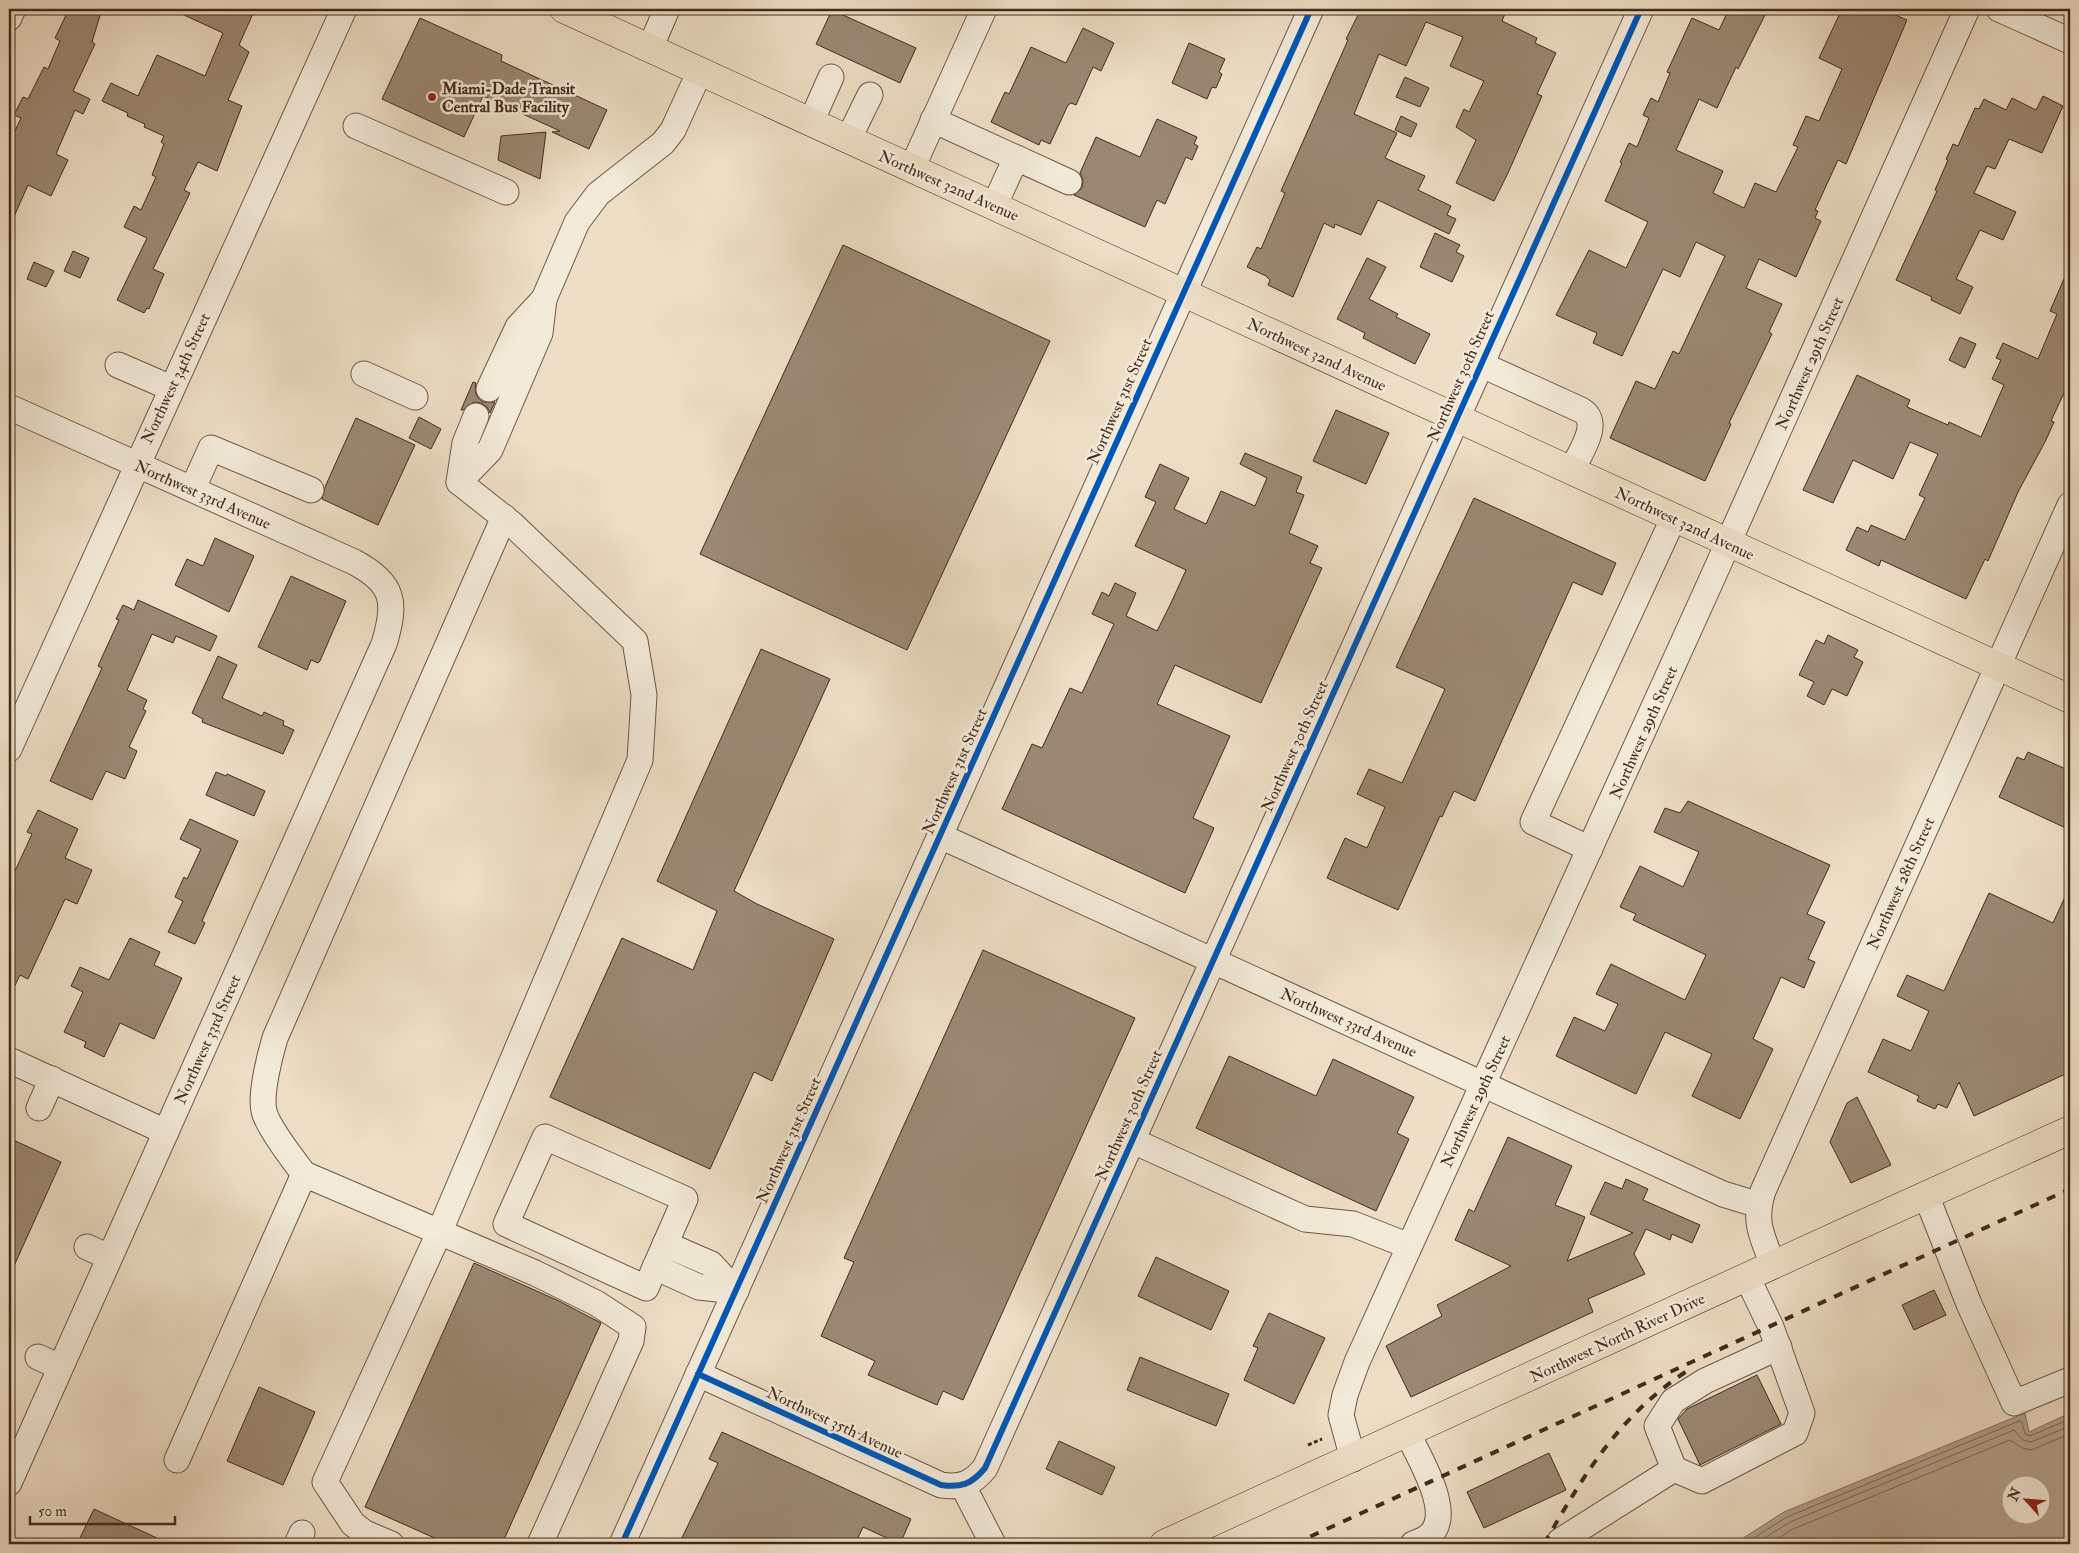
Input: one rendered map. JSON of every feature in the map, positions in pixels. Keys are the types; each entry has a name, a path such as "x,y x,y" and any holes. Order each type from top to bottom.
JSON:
{"main road":[{"name":"Northwest 32nd Avenue","path":"564,9 2070,699"},
{"name":"Northwest North River Drive","path":"1164,1544 2070,1130"}],"street":[{"path":"9,18 13,9"},
{"name":"Northwest 34th Street","path":"9,749 136,464 344,9"},
{"path":"650,48 667,9"},
{"path":"912,168 984,9"},
{"name":"Northwest 31st Street","path":"622,1544 1311,9"},
{"name":"Northwest 30th Street","path":"963,1486 978,1476 992,1455 1131,1140 1641,9"},
{"name":"Northwest 29th Street","path":"1353,1459 1341,1416 1345,1395 1409,1246 1729,543 1967,9"},
{"path":"1999,9 2070,41"},
{"path":"459,482 490,450 540,333 544,299 577,222 598,194 663,143 673,130 700,71"},
{"path":"811,122 832,77"},
{"path":"848,140 870,95"},
{"path":"933,120 1069,182"},
{"path":"356,126 506,192"},
{"path":"994,206 1016,158"},
{"path":"489,389 518,327 544,299"},
{"path":"1480,364 1581,410 1588,415 1591,420 1590,428 1572,470"},
{"path":"118,365 171,388"},
{"path":"364,374 415,397"},
{"name":"Northwest 33rd Avenue","path":"9,407 194,488 354,562 374,574 389,591"},
{"path":"459,482 465,443 476,416"},
{"path":"194,488 211,448 311,490"},
{"path":"391,1544 365,1533 353,1524 325,1482 439,1233 640,760 644,695 635,641 504,517 459,482"},
{"name":"Northwest 28th Street","path":"1773,1265 1758,1228 1759,1205 1775,1162 2070,506"},
{"path":"504,517 276,1038 267,1067 264,1112 286,1151 304,1174 544,1278 596,1303 633,1326 631,1341 540,1544"},
{"path":"1590,849 1533,822 1674,517"},
{"name":"Northwest 33rd Street","path":"9,1483 25,1420 49,1362 76,1306 109,1257 384,644 390,620 389,591"},
{"name":"Northwest 33rd Avenue","path":"940,836 1723,1194 1759,1205"},
{"path":"9,1060 166,1132"},
{"path":"39,1108 52,1079"},
{"path":"545,1137 685,1199 665,1244 646,1288 506,1224 545,1137"},
{"path":"1131,1140 1305,1219 1353,1224 1409,1246"},
{"path":"177,1460 304,1174"},
{"path":"1926,1195 1969,1304 2014,1403 2070,1380"},
{"path":"665,1244 711,1264 736,1291"},
{"path":"87,1247 109,1257"},
{"path":"655,1267 699,1287 736,1291"},
{"path":"1747,1277 1779,1347 1802,1413 1795,1433 1702,1481 1674,1469 1657,1426 1673,1401 1704,1381 1779,1347"},
{"name":"Northwest 35th Avenue","path":"698,1374 932,1482 953,1487 963,1486"},
{"path":"1408,1434 1436,1494 1438,1524 1430,1536 1413,1544"},
{"path":"1560,1542 1674,1469"},
{"path":"963,1486 993,1544"}],"path":[{"path":"1308,1446 1322,1439"}],"water":[{"path":"2025,1413 2029,1432 2070,1413 2070,1544 1734,1544 1784,1512"}],"building":[{"path":"69,9 102,9 92,42 95,44 73,91 90,99 83,114 75,110 56,154 68,160 51,196 28,185 9,228 9,144 21,118 14,115 23,97 28,99 44,67 48,69 60,41 55,38"},
{"path":"171,9 255,9 239,45 249,52 228,100 242,106 217,171 198,162 184,190 190,193 153,269 164,274 149,309 147,308 144,313 117,300 147,238 124,227 134,206 141,210 156,177 152,175 164,144 161,142 164,136 144,127 145,124 127,116 128,113 102,101 111,83 138,96 157,55 205,76 223,33"},
{"path":"1361,9 1507,9 1502,21 1537,38 1535,43 1556,53 1537,94 1542,96 1494,201 1456,183 1476,140 1456,127 1464,109 1469,112 1484,81 1450,66 1463,37 1426,22 1406,66 1379,54 1354,114 1397,133 1385,158 1425,176 1418,190 1451,206 1447,215 1456,219 1449,234 1378,200 1361,235 1335,224 1334,228 1324,223 1293,297 1268,285 1270,280 1266,276 1247,267 1257,247 1261,249 1285,193 1281,191 1348,40 1346,39"},
{"path":"1729,9 1768,9 1738,69 1736,67 1717,108 1699,99 1676,150 1723,171 1713,193 1744,208 1755,183 1776,192 1798,147 1793,145 1806,116 1819,121 1842,69 1819,58 1842,9 1882,9 1907,20 1846,164 1838,160 1815,210 1818,211 1815,218 1821,221 1796,277 1759,259 1746,288 1782,304 1769,332 1772,334 1729,423 1731,424 1705,481 1610,438 1636,381 1655,389 1673,351 1679,354 1725,256 1696,242 1680,277 1663,269 1622,356 1593,343 1597,333 1556,315 1589,250 1626,268 1648,222 1605,201 1622,163 1620,162 1629,143 1637,147 1649,118 1643,115 1651,98 1658,102 1670,73 1667,72 1692,18 1719,30"},
{"path":"832,10 916,48 900,83 816,44"},
{"name":"Miami-Dade Transit Central Bus Facility","path":"420,18 502,55 501,61 607,110 589,149 552,132 560,131 483,96 464,137 382,99"},
{"path":"1083,28 1114,43 1101,71 1093,67 1076,105 1071,103 1068,105 1050,144 1041,140 1039,145 991,122 1005,92 1009,94 1031,47 1066,63"},
{"path":"1189,43 1225,59 1219,72 1222,74 1216,88 1212,87 1207,99 1172,83"},
{"path":"1405,77 1429,88 1420,107 1396,97"},
{"path":"2043,96 2063,106 2042,153 2009,139 1995,169 1987,166 1974,193 2016,212 2003,240 1980,230 1956,279 1973,287 1960,314 1931,300 1932,297 1896,280 1937,191 1935,190 1948,160 1946,159 1953,144 1958,146 1975,108 1979,109 1984,99 2006,110 2012,98 2036,110"},
{"path":"1401,116 1417,124 1411,137 1395,130"},
{"path":"1157,119 1197,137 1194,144 1198,146 1192,160 1186,157 1165,204 1157,200 1145,227 1074,195 1082,188 1083,180 1080,173 1096,137 1140,157"},
{"path":"546,132 540,179 498,160 501,136"},
{"path":"1435,233 1460,245 1456,252 1464,256 1452,282 1420,267"},
{"path":"843,245 1050,341 907,650 700,554"},
{"path":"73,251 89,258 80,278 64,271"},
{"path":"1367,258 1386,267 1369,299 1398,314 1396,317 1430,334 1415,364 1363,338 1365,333 1337,319"},
{"path":"34,262 54,271 46,287 27,279"},
{"path":"2070,265 2070,380 2051,421 2054,422 2046,440 2018,492 1988,561 1985,559 1966,599 1881,560 1879,566 1846,550 1857,527 1868,532 1871,525 1905,540 1925,498 1919,495 1938,454 1910,442 1893,479 1853,460 1833,503 1803,490 1857,375 1910,400 1907,407 1948,425 1949,422 1981,437 2004,385 1992,379 2001,360 1996,358 2003,343 2038,359 2057,314 2050,311"},
{"path":"1960,337 1976,344 1965,368 1949,360"},
{"path":"473,382 476,383 475,391 478,398 483,402 495,402 490,413 487,407 481,403 474,402 461,410"},
{"path":"1336,410 1389,433 1366,484 1313,461"},
{"path":"419,417 441,429 431,449 409,438"},
{"path":"356,418 415,445 378,525 322,499 325,487"},
{"path":"1245,453 1302,477 1296,492 1304,495 1289,533 1318,546 1310,563 1322,568 1261,703 1175,665 1157,704 1230,736 1193,818 1214,828 1185,893 1002,809 1032,744 1042,748 1070,688 1082,693 1114,624 1092,614 1102,592 1109,596 1115,583 1136,593 1126,616 1157,631 1171,603 1186,570 1135,546 1156,502 1145,497 1160,464 1189,478 1174,509 1206,524 1221,491 1255,506 1267,478 1240,464"},
{"path":"1474,498 1616,563 1602,595 1573,582 1475,801 1454,791 1442,817 1440,816 1398,910 1327,878 1345,838 1367,848 1385,807 1357,794 1369,769 1402,783 1445,689 1396,667"},
{"path":"215,538 254,556 229,612 175,585 187,559 203,566"},
{"path":"291,576 346,601 320,661 318,663 311,660 307,670 258,647"},
{"path":"138,600 217,636 210,651 176,636 173,643 152,634 127,690 147,700 143,709 146,711 129,747 137,751 125,779 106,771 92,800 50,781 102,668 98,666 119,620 116,619 123,605 134,610"},
{"path":"1828,635 1858,650 1854,657 1863,662 1847,696 1832,689 1824,705 1807,696 1814,682 1799,675 1816,640 1824,644"},
{"path":"761,649 830,679 734,891 757,904 834,939 772,1081 754,1072 710,1169 550,1097 622,938 693,970 717,911 657,881"},
{"path":"218,656 237,665 222,698 262,716 264,712 284,721 283,725 294,730 283,754 202,722 203,719 192,713"},
{"path":"2028,752 2070,771 2070,830 1999,797 2017,757 2024,760"},
{"path":"216,772 226,776 227,774 265,791 254,816 206,795"},
{"path":"1688,801 1830,865 1807,914 1825,922 1808,959 1815,962 1804,988 1781,977 1753,1039 1773,1049 1740,1119 1692,1096 1712,1054 1665,1032 1636,1094 1556,1056 1574,1017 1605,1031 1618,1004 1596,994 1611,964 1685,1000 1706,955 1633,920 1636,914 1620,907 1640,866 1683,887 1699,852 1654,832 1665,808 1680,813"},
{"path":"38,810 78,829 65,858 92,870 77,904 65,899 28,979 20,975 9,998 9,884 32,834 27,832"},
{"path":"190,819 238,841 202,921 205,923 195,944 168,932 183,901 175,897 184,877 187,879 201,849 180,839"},
{"path":"2070,886 2070,1072 1974,1116 1959,1082 1947,1108 1938,1104 1935,1109 1917,1101 1919,1096 1868,1072 1883,1039 1911,1051 1929,1011 1897,996 1907,975 1944,991 1989,893 2053,923"},
{"path":"130,938 160,952 154,965 182,978 154,1039 120,1023 104,1057 84,1047 86,1042 64,1032 83,992 71,986 80,967 109,980"},
{"path":"983,950 1135,1018 963,1400 943,1391 937,1405 868,1375 875,1361 821,1336 854,1262 844,1258"},
{"path":"1229,1056 1316,1096 1333,1059 1414,1097 1397,1133 1409,1139 1376,1211 1196,1128"},
{"path":"1857,1097 1891,1165 1851,1183 1830,1142 1847,1103"},
{"path":"1508,1137 1572,1166 1555,1205 1585,1217 1567,1261 1633,1233 1590,1214 1605,1182 1622,1189 1626,1179 1648,1189 1643,1200 1700,1225 1692,1243 1672,1234 1670,1240 1646,1229 1634,1254 1645,1274 1588,1299 1593,1312 1411,1397 1386,1346 1442,1316 1437,1305 1511,1266 1455,1240 1469,1209 1474,1212"},
{"path":"9,1138 61,1162 9,1277"},
{"path":"1156,1257 1229,1291 1211,1330 1138,1296"},
{"path":"474,1263 559,1301 601,1323 502,1544 448,1544 365,1507"},
{"path":"1934,1290 1946,1315 1914,1330 1902,1305"},
{"path":"1269,1313 1325,1338 1294,1404 1244,1380 1258,1348 1253,1346"},
{"path":"1140,1357 1229,1394 1216,1426 1127,1390"},
{"path":"1757,1375 1781,1424 1700,1465 1678,1419 1687,1409"},
{"path":"259,1387 315,1412 283,1485 227,1461"},
{"path":"722,1432 911,1519 900,1544 863,1527 855,1544 679,1544 718,1463 709,1459"},
{"path":"1059,1441 1115,1467 1102,1495 1046,1469"},
{"path":"1549,1453 1566,1490 1484,1528 1467,1492"},
{"path":"94,1509 170,1544 77,1544"}],"railway":[{"path":"1294,1544 2070,1189"},
{"path":"1544,1544 1589,1470 1623,1426 1665,1387 1690,1369"}],"cycle path":[{"path":"622,1544 1311,9"},
{"path":"698,1374 941,1485 954,1486 966,1484 985,1468 1641,9"}],"place":[{"name":"Miami-Dade Transit Central Bus Facility","path":"432,97"}]}
